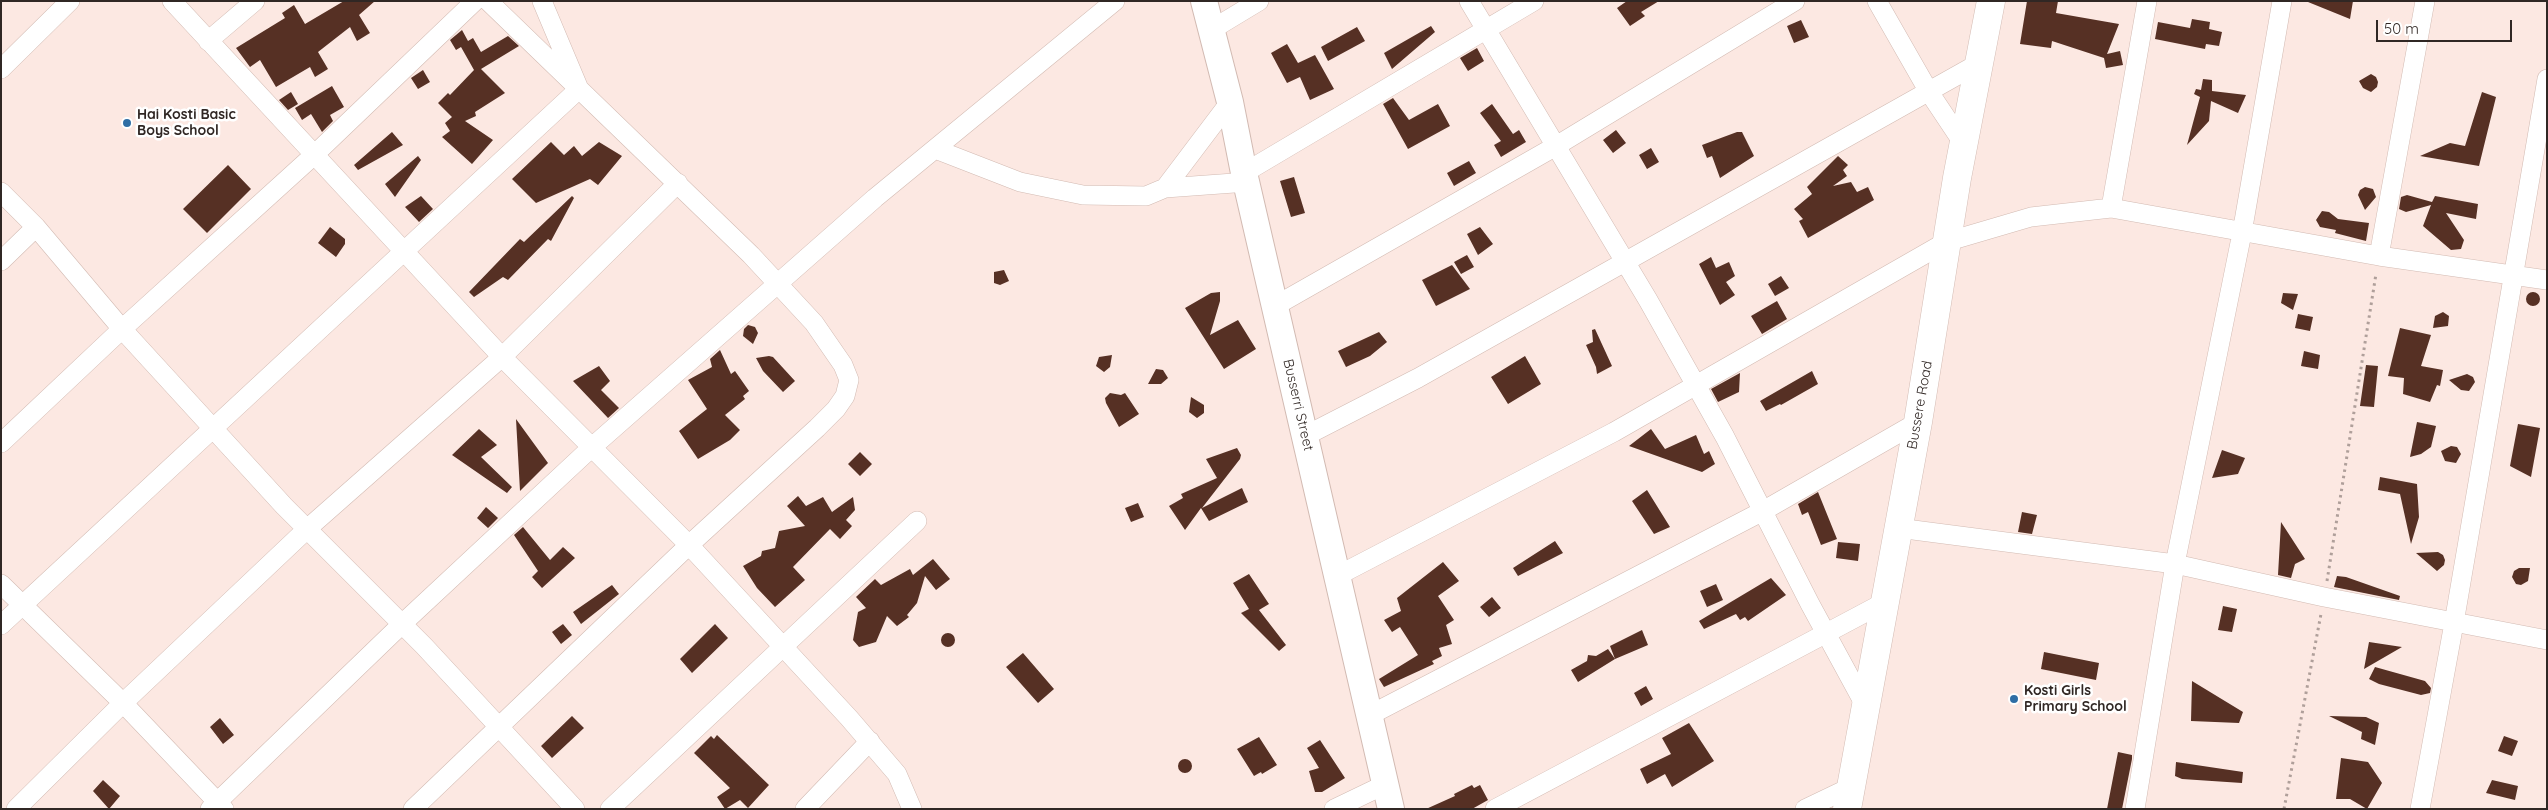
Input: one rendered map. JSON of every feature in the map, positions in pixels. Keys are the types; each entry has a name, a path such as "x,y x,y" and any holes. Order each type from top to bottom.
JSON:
{"main road":[{"name":"Busserri Street","path":"1204,1 1230,102 1391,809"},
{"name":"Bussere Road","path":"1849,798 1918,422 1946,242 1991,1"}],"street":[{"path":"1,69 70,1"},
{"path":"172,1 502,357 689,545 870,741 897,774 912,809"},
{"path":"208,41 256,1"},
{"path":"1,443 122,328 314,154 475,1"},
{"path":"413,809 689,545 817,428 836,409 844,396 849,380 843,365 814,323 777,284 678,183 488,1"},
{"path":"542,1 579,89"},
{"path":"1,584 123,702 217,806 402,624 591,448 777,284 935,149 1115,1"},
{"path":"1211,30 1259,1"},
{"path":"1468,1 1626,262 1695,386 1726,437 1866,707"},
{"path":"935,149 1020,182 1083,195 1146,196 1165,188 1246,177 1534,1"},
{"path":"1275,306 1556,146 1795,1"},
{"path":"1877,1 1929,92 1964,143"},
{"path":"2111,208 2147,1"},
{"path":"2135,809 2175,564 2242,233 2282,1"},
{"path":"2379,256 2425,1"},
{"path":"1305,436 1418,378 1981,62"},
{"path":"2420,809 2454,624 2512,274 2547,79"},
{"path":"1,625 579,89"},
{"path":"1165,188 1230,102"},
{"path":"16,809 123,702 307,529 502,357 678,183"},
{"path":"1,192 36,227 122,328 213,428 307,529 402,624 575,809"},
{"path":"1337,576 1605,436 1946,242 2031,217 2111,208 2242,233 2379,256 2547,280"},
{"path":"1,261 36,227"},
{"path":"1370,715 1763,511 1918,422"},
{"path":"610,809 916,521"},
{"path":"1898,528 2175,564 2454,624 2547,640"},
{"path":"1495,809 1885,602"},
{"path":"805,809 870,741"},
{"path":"1334,809 1386,784"},
{"path":"1805,809 1849,798"}],"path":[{"path":"2284,809 2324,597 2379,256"}],"building":[{"path":"344,1 375,1 359,15 370,33 357,41 350,27 318,52 328,69 315,77 310,67 276,87 260,60 250,67 236,48 285,18 282,13 294,5 305,24"},
{"path":"1627,1 1659,1 1641,12 1645,16 1630,26 1617,8"},
{"path":"2027,1 2058,1 2056,13 2119,24 2107,54 2120,51 2123,65 2106,68 2104,58 2052,41 2051,48 2020,44"},
{"path":"2353,1 2350,19 2308,2"},
{"path":"2192,19 2210,22 2209,29 2222,32 2219,46 2206,44 2205,49 2155,39 2158,22 2190,28"},
{"path":"1801,20 1809,37 1794,43 1787,26"},
{"path":"1431,26 1435,32 1392,69 1384,53"},
{"path":"1357,27 1365,41 1328,61 1321,47"},
{"path":"462,30 468,41 473,38 481,52 508,36 519,46 481,69 505,93 475,112 476,116 465,121 493,140 472,164 442,137 450,131 445,123 452,117 438,103 448,93 450,95 474,70 461,47 456,50 450,40"},
{"path":"1287,44 1298,63 1315,55 1334,89 1310,100 1300,77 1287,83 1271,53"},
{"path":"1477,48 1484,61 1468,71 1460,58"},
{"path":"423,70 430,82 418,89 411,78"},
{"path":"2371,74 2376,77 2378,82 2377,87 2371,92 2363,88 2359,81"},
{"path":"2203,79 2212,80 2212,91 2246,95 2238,113 2211,101 2209,121 2187,145 2200,97 2194,94 2196,89 2201,90"},
{"path":"332,86 344,107 330,115 333,121 322,132 311,114 302,120 295,108"},
{"path":"291,92 298,104 288,110 279,100"},
{"path":"2482,92 2496,97 2479,166 2420,156 2450,143 2465,146"},
{"path":"1393,98 1409,120 1438,104 1450,126 1408,149 1383,104"},
{"path":"1492,104 1513,134 1519,130 1526,142 1501,157 1494,145 1501,141 1480,113"},
{"path":"1616,130 1626,143 1613,153 1603,140"},
{"path":"392,132 403,145 358,170 354,165"},
{"path":"1737,132 1742,132 1754,156 1720,178 1712,156 1707,158 1702,145"},
{"path":"551,142 564,155 574,146 582,156 599,142 622,156 598,185 590,179 536,203 512,179"},
{"path":"1651,148 1659,162 1647,169 1639,155"},
{"path":"418,156 421,160 395,197 385,184"},
{"path":"1838,156 1848,165 1843,170 1847,176 1833,186 1851,182 1857,192 1868,187 1874,200 1808,238 1799,221 1803,219 1794,209 1812,194 1807,187"},
{"path":"1469,161 1476,173 1454,186 1447,173"},
{"path":"228,165 251,189 207,233 183,209"},
{"path":"1294,177 1305,213 1291,217 1280,181"},
{"path":"2365,187 2373,189 2376,197 2365,210 2358,195 2360,190"},
{"path":"2407,195 2432,202 2435,196 2478,204 2476,219 2446,213 2464,240 2461,249 2451,250 2423,226 2431,205 2406,212 2399,209 2401,197"},
{"path":"421,196 433,209 419,222 405,207"},
{"path":"572,196 574,198 551,241 548,239 508,280 503,277 474,297 469,292 520,239 524,242"},
{"path":"2322,211 2329,212 2338,219 2369,223 2366,241 2335,233 2336,230 2320,227 2316,220"},
{"path":"330,227 345,239 345,244 336,257 318,243"},
{"path":"1480,227 1493,244 1478,255 1467,234"},
{"path":"1467,255 1474,267 1461,274 1454,262"},
{"path":"1711,257 1716,268 1729,262 1735,276 1726,282 1735,295 1720,305 1699,264"},
{"path":"1452,265 1470,289 1436,306 1422,280"},
{"path":"1004,270 1009,281 1000,285 994,283 994,272"},
{"path":"1781,276 1789,288 1775,296 1768,284"},
{"path":"1220,292 1220,301 1210,335 1238,320 1256,349 1224,369 1185,308 1211,293"},
{"path":"2530,292 2536,292 2540,299 2536,306 2530,306 2526,302 2526,296"},
{"path":"2283,293 2298,294 2293,310 2281,303"},
{"path":"1777,301 1787,319 1762,334 1751,316"},
{"path":"2443,312 2449,316 2448,326 2433,328 2435,316"},
{"path":"2298,314 2313,317 2310,331 2295,328"},
{"path":"748,325 755,327 758,333 753,344 743,336 744,329"},
{"path":"2400,328 2431,335 2421,366 2443,370 2440,386 2437,385 2430,402 2403,394 2404,378 2388,376"},
{"path":"1595,329 1612,366 1597,374 1596,367 1586,345 1593,342 1592,330"},
{"path":"1379,332 1387,342 1370,356 1346,367 1338,351"},
{"path":"720,350 731,374 735,371 749,391 743,396 745,399 725,415 740,430 730,440 698,459 679,431 707,409 688,380 712,367 710,359"},
{"path":"2304,351 2320,355 2318,369 2301,366"},
{"path":"1112,355 1110,367 1104,372 1096,366 1099,357"},
{"path":"1525,356 1541,384 1508,404 1491,377"},
{"path":"773,357 795,381 783,392 763,371 756,358"},
{"path":"2366,365 2378,366 2374,407 2360,406"},
{"path":"599,366 610,381 601,390 619,408 608,418 573,381"},
{"path":"1156,369 1163,370 1168,378 1161,384 1148,384"},
{"path":"1812,371 1818,384 1781,405 1766,411 1760,401"},
{"path":"1740,373 1739,392 1718,402 1711,389"},
{"path":"2467,374 2473,377 2475,382 2469,391 2461,390 2449,380"},
{"path":"1110,393 1121,395 1125,393 1139,414 1119,427 1106,403 1105,398"},
{"path":"1191,397 1204,405 1204,413 1197,418 1189,412"},
{"path":"516,419 548,463 520,491"},
{"path":"2417,422 2436,426 2431,447 2421,454 2410,457"},
{"path":"2518,424 2540,428 2531,477 2510,466"},
{"path":"479,429 497,445 481,457 512,487 507,493 452,455"},
{"path":"1651,429 1665,449 1696,435 1704,454 1709,451 1715,464 1702,472 1629,446"},
{"path":"2451,446 2457,447 2461,454 2456,463 2445,461 2441,451"},
{"path":"1237,448 1241,455 1240,459 1202,508 1242,488 1248,502 1209,521 1201,508 1185,530 1169,506 1183,498 1181,494 1217,478 1206,459"},
{"path":"2222,450 2245,458 2238,474 2212,478"},
{"path":"860,452 872,464 860,476 848,464"},
{"path":"2380,477 2417,484 2419,517 2411,544 2400,494 2378,490"},
{"path":"1647,490 1670,527 1654,534 1632,501"},
{"path":"1818,492 1837,539 1821,545 1808,512 1802,515 1798,504"},
{"path":"798,496 806,506 823,497 832,512 853,497 855,510 846,520 852,526 840,539 830,529 793,567 805,580 775,607 757,588 743,566 761,556 762,551 775,548 779,531 805,526 787,506"},
{"path":"1138,503 1144,517 1131,522 1125,508"},
{"path":"486,507 498,518 488,528 477,518"},
{"path":"2022,512 2037,515 2032,534 2018,532"},
{"path":"2281,522 2305,559 2295,564 2291,578 2278,575"},
{"path":"523,527 550,560 563,547 575,558 542,588 532,577 538,571 514,535"},
{"path":"1555,541 1563,553 1518,576 1513,568"},
{"path":"1838,542 1860,544 1858,561 1836,558"},
{"path":"2438,552 2443,555 2445,560 2444,565 2437,571 2416,553"},
{"path":"933,559 950,579 936,590 925,576 917,603 907,615 909,617 897,626 887,616 876,642 859,647 853,640 858,612 866,608 856,597 875,579 881,585 910,569 913,575"},
{"path":"1443,562 1459,581 1438,596 1454,620 1446,625 1452,644 1439,648 1442,656 1432,661 1434,664 1384,687 1379,679 1418,655 1400,627 1392,632 1384,620 1401,611 1397,598"},
{"path":"2519,568 2530,568 2528,581 2521,585 2516,584 2512,577 2514,571"},
{"path":"1249,574 1269,604 1259,610 1286,645 1279,651 1241,613 1249,609 1233,583"},
{"path":"2337,576 2346,577 2400,596 2399,600 2334,587"},
{"path":"1771,578 1786,595 1748,621 1745,617 1740,620 1736,614 1704,629 1699,621"},
{"path":"1716,584 1723,600 1707,607 1700,591"},
{"path":"612,585 619,594 581,624 573,612"},
{"path":"1492,597 1501,608 1489,617 1480,607"},
{"path":"2223,606 2237,609 2232,632 2218,630"},
{"path":"563,624 572,635 561,644 552,632"},
{"path":"715,624 728,638 692,673 680,659"},
{"path":"1642,630 1648,645 1615,659 1610,646"},
{"path":"945,633 951,633 955,640 951,647 945,647 941,643 941,637"},
{"path":"2369,642 2402,647 2364,669"},
{"path":"1608,649 1615,659 1578,682 1571,670 1587,661 1588,655 1596,656"},
{"path":"2044,652 2099,663 2096,680 2041,669"},
{"path":"1023,653 1054,689 1038,703 1006,667"},
{"path":"2375,667 2425,681 2431,688 2430,693 2421,695 2379,684 2369,679"},
{"path":"2192,681 2243,712 2239,723 2191,721"},
{"path":"1646,686 1653,699 1641,706 1634,693"},
{"path":"572,716 584,728 552,758 541,746"},
{"path":"2329,716 2366,717 2379,723 2375,745 2361,739 2362,732"},
{"path":"220,718 234,735 223,744 210,727"},
{"path":"1689,723 1714,761 1672,787 1665,774 1647,784 1640,769 1671,754 1662,738"},
{"path":"717,735 769,785 748,808 740,800 725,809 717,797 730,788 694,753 711,736 714,739"},
{"path":"2504,736 2518,741 2512,756 2498,751"},
{"path":"1259,737 1277,765 1262,774 1261,772 1254,776 1237,749"},
{"path":"1320,740 1345,778 1322,792 1315,792 1309,771 1319,768 1307,748"},
{"path":"2118,752 2132,755 2132,759 2122,809 2107,809"},
{"path":"2341,758 2368,762 2382,783 2367,809 2350,799 2336,799"},
{"path":"1182,759 1188,759 1192,766 1188,773 1182,773 1178,769 1178,763"},
{"path":"2176,762 2243,772 2242,783 2182,779 2175,776"},
{"path":"103,780 120,796 109,809 93,791"},
{"path":"2492,780 2518,786 2515,800 2486,793"},
{"path":"1472,785 1474,788 1480,785 1488,800 1472,809 1426,809 1455,796 1454,794"}],"place":[{"name":"Hai Kosti Basic Boys School","path":"127,123"},
{"name":"Kosti Girls Primary School","path":"2014,699"}]}
